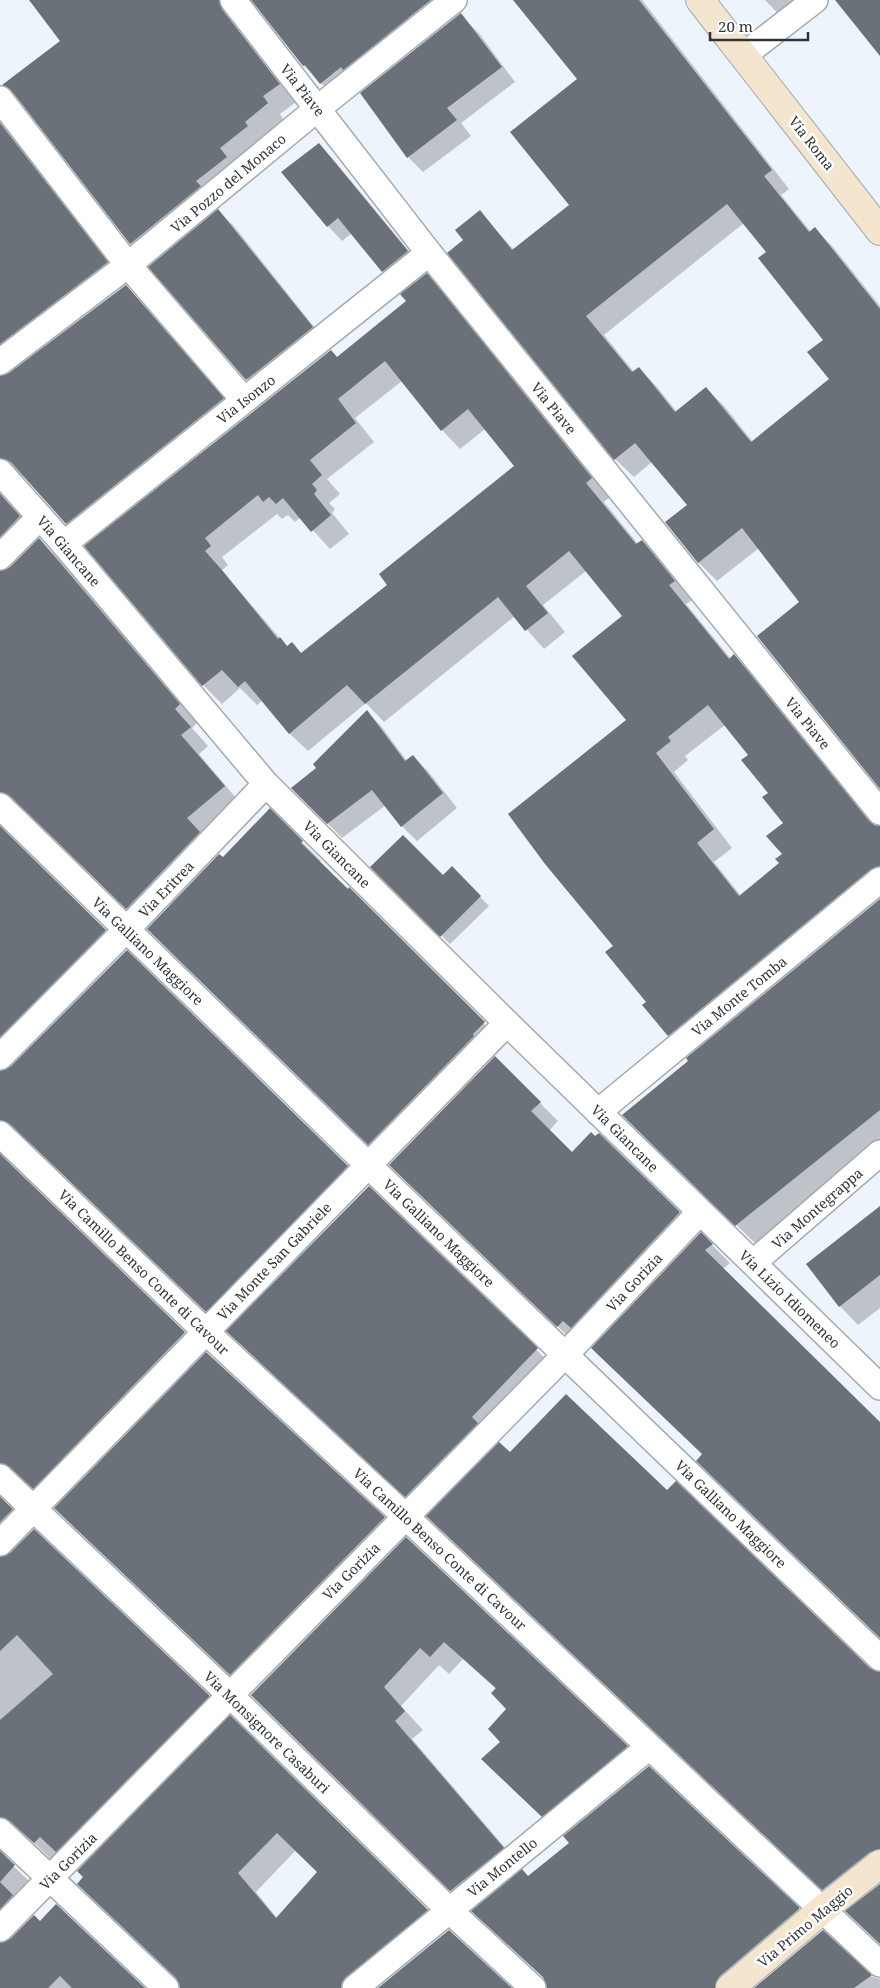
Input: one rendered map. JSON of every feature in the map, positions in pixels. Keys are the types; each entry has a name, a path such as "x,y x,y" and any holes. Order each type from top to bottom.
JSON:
{"street":[{"name":"Via Piave","path":"233,0 429,254 880,812"},
{"name":"Via Pozzo del Monaco","path":"0,362 128,265 317,109 454,0"},
{"name":"Via Roma","path":"700,0 880,231"},
{"path":"744,55 815,0"},
{"path":"0,99 128,265 244,400"},
{"name":"Via Isonzo","path":"64,544 429,254"},
{"name":"Via Giancane","path":"0,472 64,544 266,784 700,1212"},
{"path":"0,557 40,517"},
{"name":"Via Eritrea","path":"0,1057 126,930 266,784"},
{"name":"Via Galliano Maggiore","path":"0,806 368,1165 880,1658"},
{"name":"Via Monte Tomba","path":"598,1112 880,880"},
{"name":"Via Monte San Gabriele","path":"0,1543 507,1023"},
{"name":"Via Camillo Benso Conte di Cavour","path":"0,1134 206,1332 406,1516 648,1747 880,1964"},
{"name":"Via Montegrappa","path":"754,1262 880,1153"},
{"name":"Via Lizio Idiomeneo","path":"700,1212 754,1262 880,1387"},
{"name":"Via Gorizia","path":"0,1929 565,1355 700,1212"},
{"name":"Via Monsignore Casaburi","path":"0,1477 230,1695 449,1910 533,1988"},
{"name":"Via Montello","path":"355,1988 648,1747"},
{"path":"0,1831 166,1988"},
{"name":"Via Primo Maggio","path":"730,1988 822,1910 880,1864"}],"building":[{"path":"29,0 219,0 222,9 280,84 263,96 268,103 245,122 248,126 220,148 227,157 196,181 201,186 130,244 11,90 2,85 60,41"},
{"path":"251,0 431,0 343,70 341,67 320,84 305,65 303,66"},
{"path":"513,0 639,0 772,170 764,176 809,232 815,227 880,309 880,789 757,636 799,602 742,528 698,563 665,522 687,505 635,443 614,460 447,253 463,240 455,230 480,210 512,250 569,205 510,132 577,79","holes":["727,204 766,252 758,258 823,340 807,352 829,379 751,442 706,387 675,412 639,367 632,372 586,316"]},
{"path":"835,0 880,0 880,56"},
{"path":"461,13 502,67 447,108 457,120 407,158 360,93"},
{"path":"0,123 108,262 0,344"},
{"path":"319,143 408,251 382,272 338,218 327,227 281,172"},
{"path":"218,209 313,327 246,380 148,267"},
{"path":"427,273 592,478 586,483 636,544 642,540 675,581 669,585 729,659 734,654 869,821 874,825 880,826 880,866 871,869 668,1036 642,1005 646,1002 605,952 613,946 545,864 508,814 626,720 572,656 622,616 569,551 526,586 548,613 525,631 498,597 365,704 347,685 289,734 245,681 238,687 222,670 202,686 84,546 331,350 337,357 406,301 400,294","holes":["385,361 441,431 468,409 514,466 379,574 387,585 301,653 292,642 287,646 280,637 278,639 205,551 211,546 205,538 258,495 263,502 269,497 276,504 283,498 311,532 331,515 314,494 317,490 312,484 322,475 310,460 356,423 338,399","708,705 748,755 741,760 768,793 762,797 783,823 766,836 782,854 775,859 779,863 739,896 697,843 714,829 656,753 671,741 668,737"]},
{"path":"126,285 224,398 66,524 11,462 0,458 0,376 9,373"},
{"path":"0,494 20,516 0,537"},
{"path":"39,538 180,704 175,709 191,727 181,735 225,786 187,818 200,832 126,909 10,796 0,792 0,571 10,567"},
{"path":"367,710 405,761 413,755 443,793 401,827 372,790 327,824 291,788 316,768 313,764"},
{"path":"270,808 303,841 301,843 348,889 349,887 485,1022 473,1034 474,1036 368,1145 147,929 219,854 223,857"},
{"path":"0,826 106,930 0,1037"},
{"path":"403,835 443,875 452,866 481,896 440,937 370,867"},
{"path":"880,899 880,1110 735,1226 622,1115 688,1061 686,1058"},
{"path":"127,950 348,1166 206,1312 10,1124 0,1120 0,1071 10,1067"},
{"path":"495,1056 541,1102 531,1111 572,1152 591,1132 595,1136 599,1133 680,1212 571,1328 563,1321 557,1327 389,1165"},
{"path":"0,1154 185,1332 33,1489 10,1467 0,1463"},
{"path":"369,1186 538,1348 472,1417 478,1423 405,1497 226,1331"},
{"path":"880,1206 880,1275 839,1307 806,1264"},
{"path":"701,1232 713,1244 705,1250 880,1422 880,1638 696,1461 702,1454 591,1348"},
{"path":"206,1352 385,1517 230,1675 54,1508"},
{"path":"566,1394 667,1490 676,1481 870,1668 880,1672 880,1849 870,1852 822,1890 426,1516 499,1442 510,1452"},
{"path":"0,1497 13,1509 0,1522"},
{"path":"34,1529 210,1696 56,1852 40,1837 34,1843 10,1821 0,1817 0,1720 53,1674 17,1635 0,1651 0,1557 10,1553"},
{"path":"406,1537 628,1746 542,1817 481,1759 500,1742 488,1729 506,1709 491,1693 496,1688 444,1642 430,1657 420,1648 384,1687 405,1711 395,1721 504,1848 450,1891 251,1695"},
{"path":"230,1715 428,1910 346,1977 342,1982 341,1988 180,1988 176,1978 77,1884 83,1877 77,1871","holes":["277,1833 317,1872 276,1918 238,1873"]},
{"path":"649,1766 800,1908 720,1976 715,1988 547,1988 543,1977 471,1911 522,1869 528,1876 569,1843 563,1836"},
{"path":"0,1851 15,1865 0,1882"},
{"path":"0,1882 13,1895 0,1909"},
{"path":"880,1884 880,1944 845,1911"},
{"path":"56,1904 145,1988 72,1988 60,1976 48,1988 0,1988 0,1943 10,1939 34,1915 40,1921"},
{"path":"449,1930 512,1988 378,1988"},
{"path":"823,1930 872,1975 854,1988 754,1988"}]}
